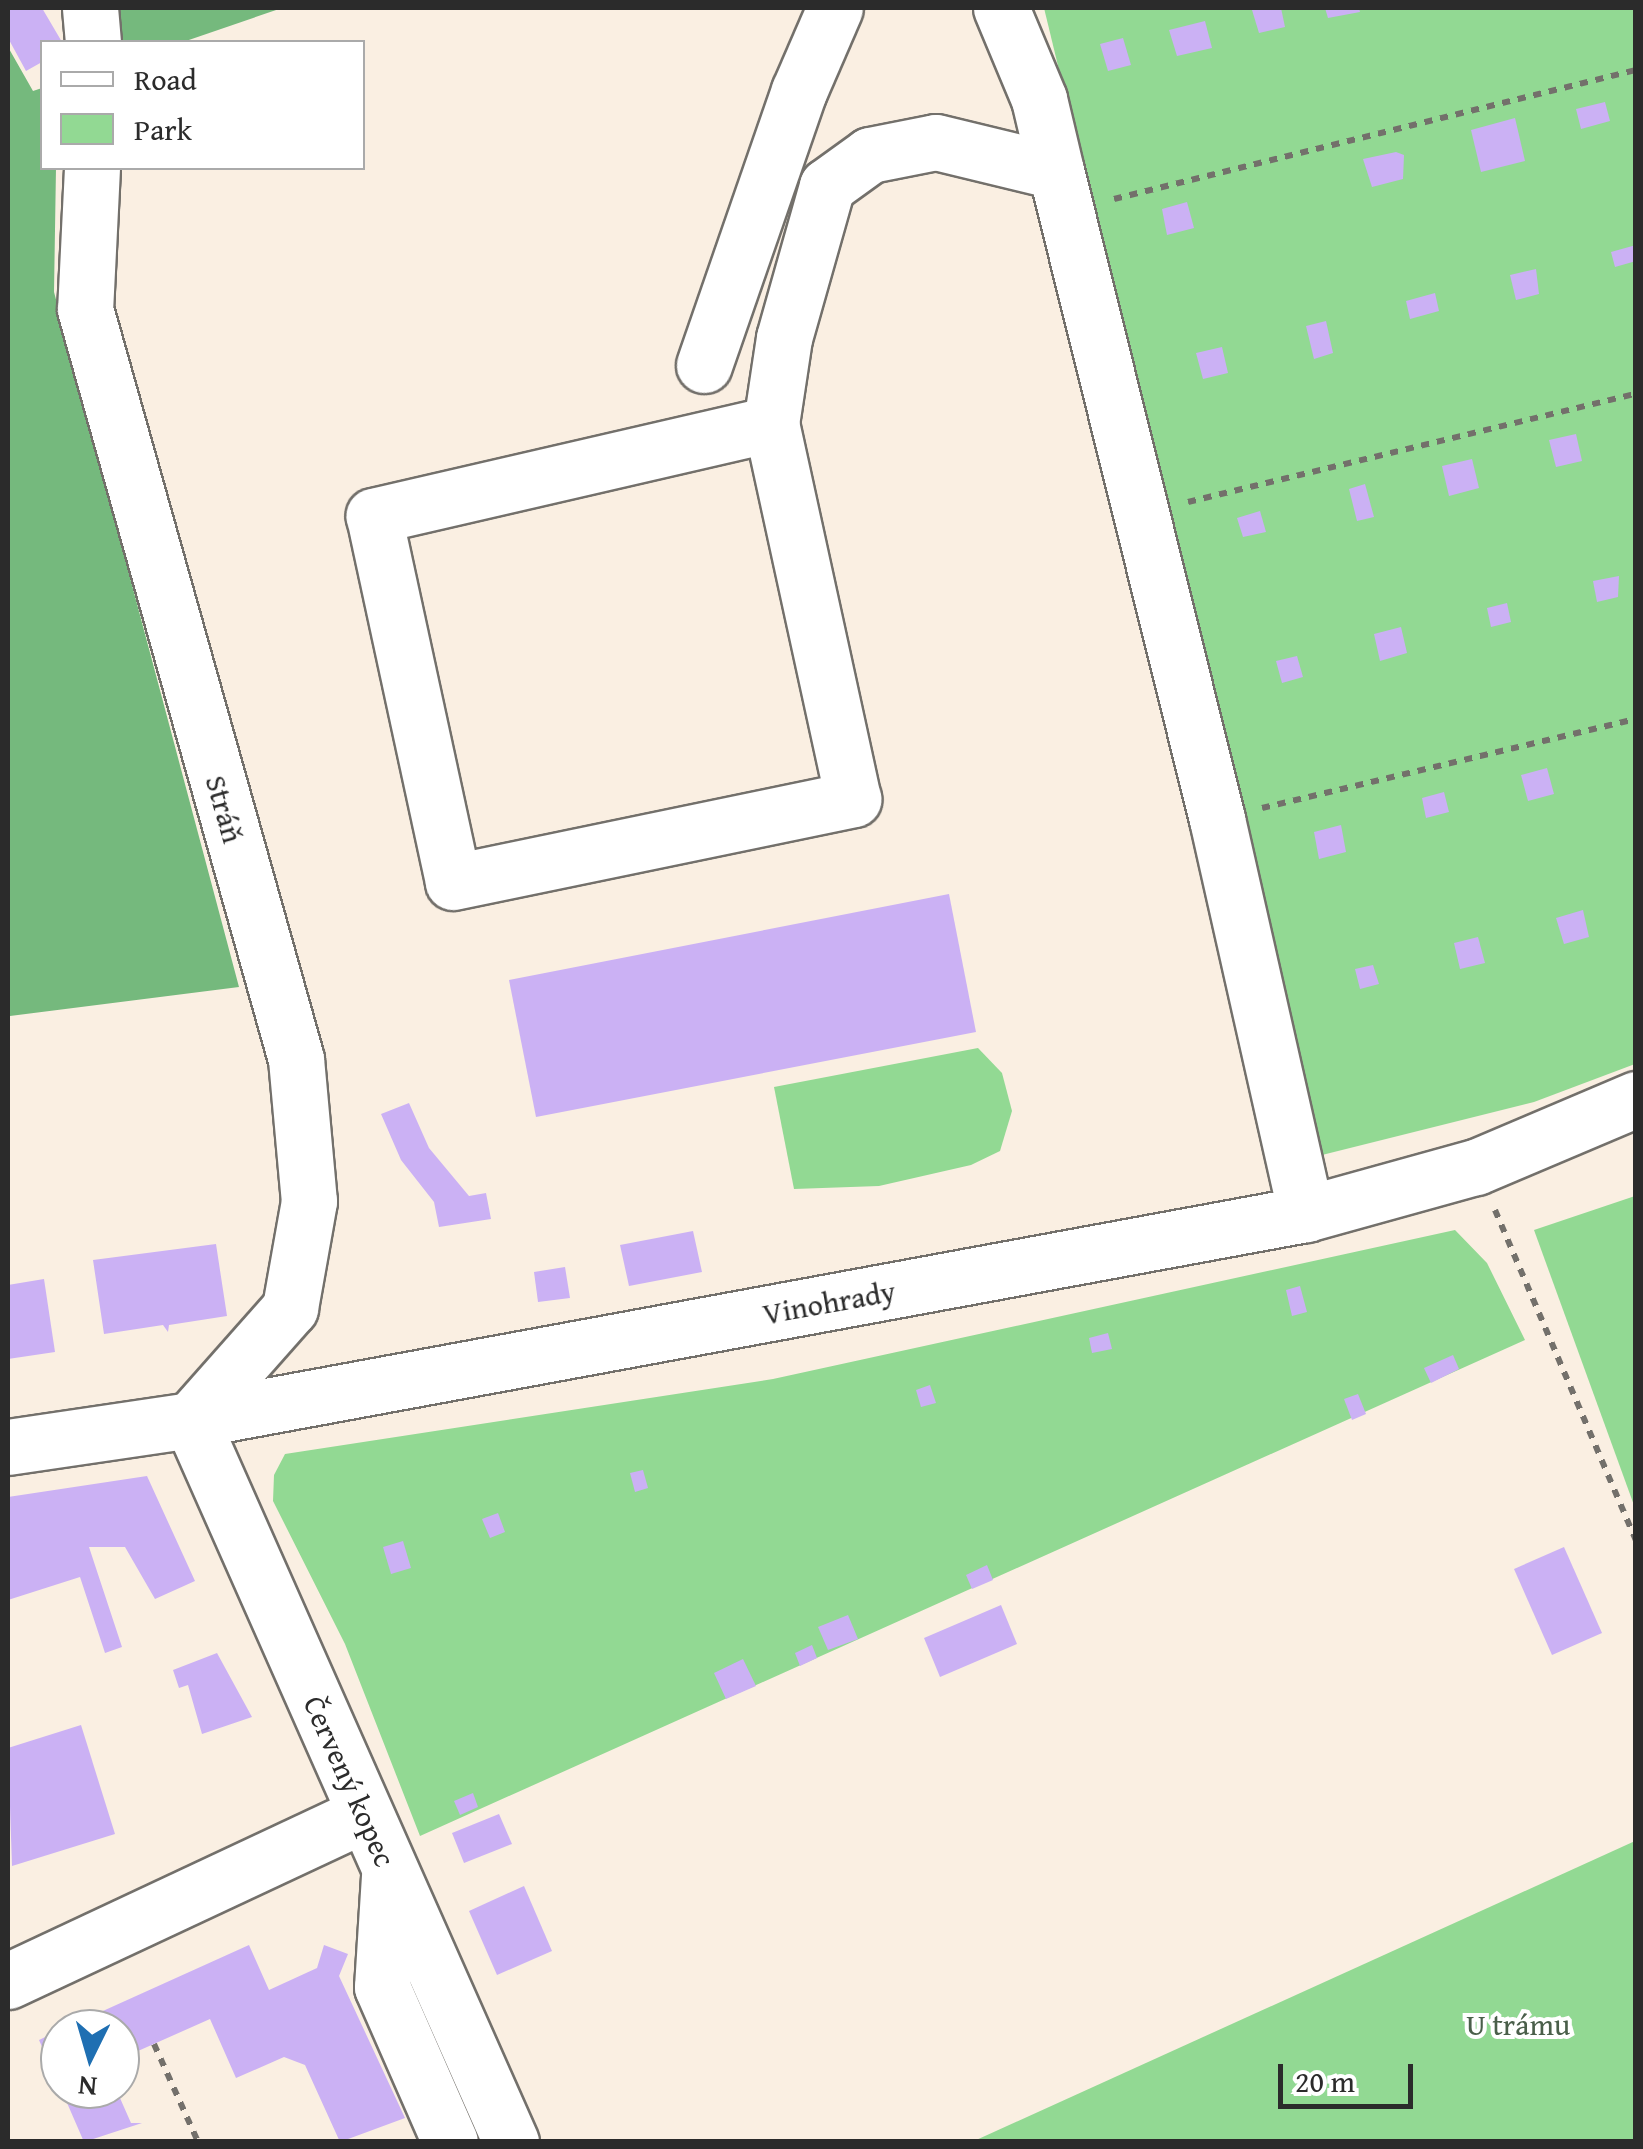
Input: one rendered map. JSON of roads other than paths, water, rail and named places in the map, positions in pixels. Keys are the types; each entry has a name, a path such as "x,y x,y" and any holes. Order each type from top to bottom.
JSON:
{"street":[{"path":"90,8 93,40"},
{"path":"704,365 835,8"},
{"path":"1001,8 1039,99 1217,819 1306,1214"},
{"path":"771,424 374,516 454,882 852,799 771,424 784,338 827,186 870,156 936,142 1062,191"},
{"name":"Stráň","path":"92,170 84,309 296,1060 309,1201 290,1308 191,1420"},
{"name":"Vinohrady","path":"8,1447 191,1420 1306,1214 1476,1167 1636,1099"},
{"name":"Červený kopec","path":"191,1420 362,1815 390,1868 511,2142"},
{"path":"8,1981 362,1815"},
{"path":"390,1868 382,1987 450,2142"}],"park label":[{"name":"U trámu","path":"1518,2024"}]}
